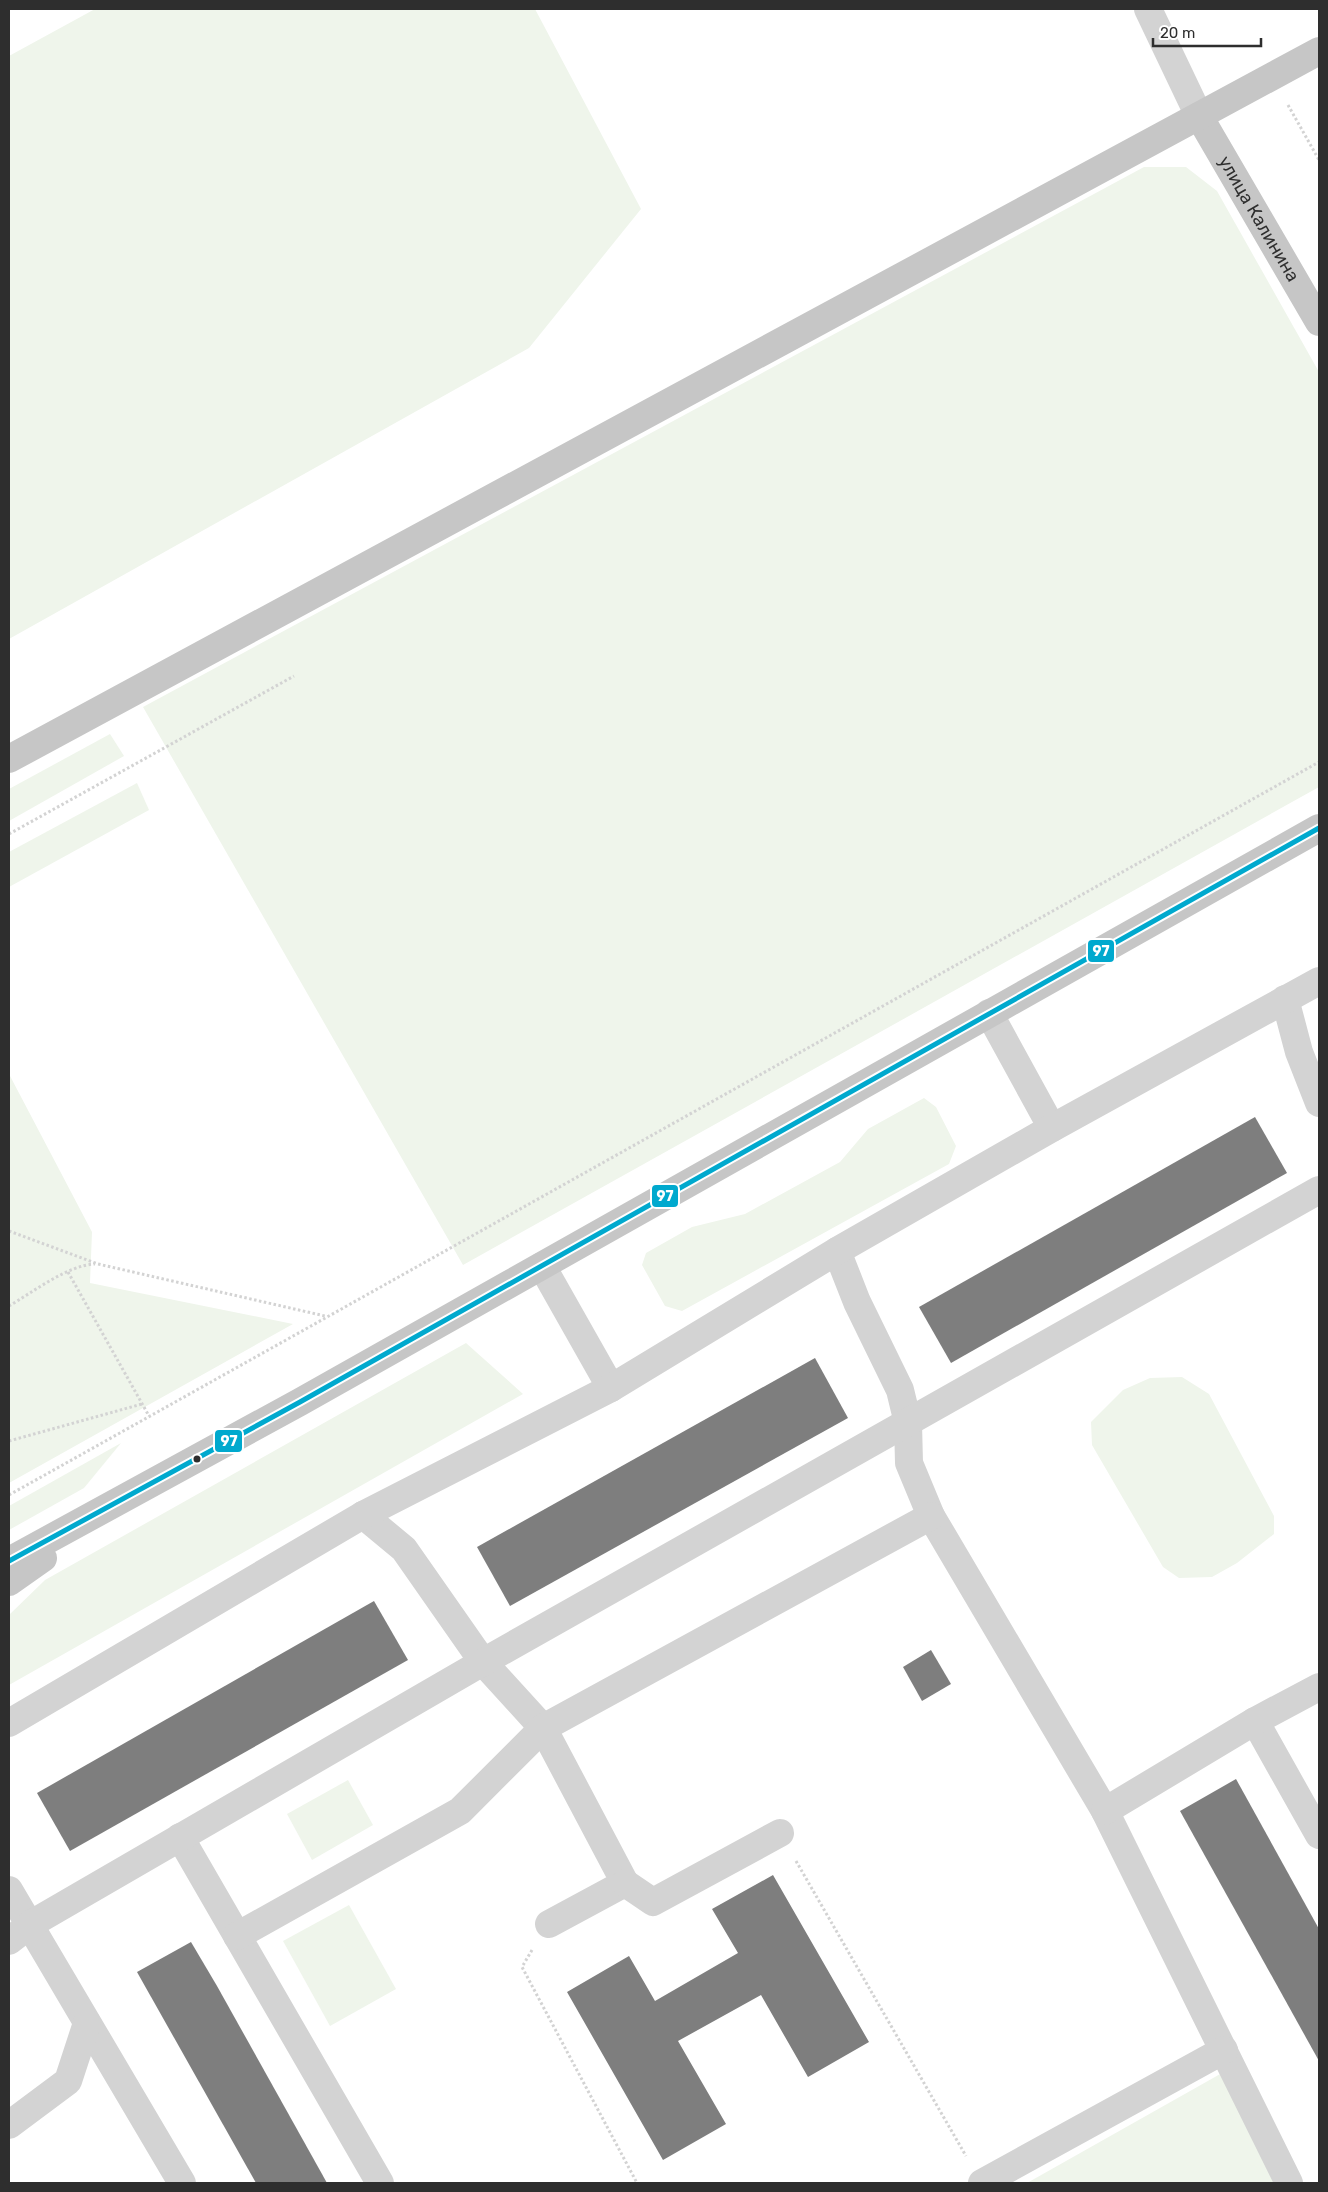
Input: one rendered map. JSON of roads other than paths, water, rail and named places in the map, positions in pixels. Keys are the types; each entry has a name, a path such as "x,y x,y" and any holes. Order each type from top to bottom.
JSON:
{"main road":[{"path":"9,759 1319,51"},
{"name":"улица Калинина","path":"1199,116 1319,322"},
{"path":"9,1561 542,1266 1319,828"},
{"path":"9,1582 140,1490"}],"lane":[{"path":"1148,9 1199,116"},
{"path":"9,1723 363,1515 611,1388 837,1251 1052,1128 1319,981"},
{"path":"1286,998 1299,1052 1319,1103"},
{"path":"989,1014 1052,1128"},
{"path":"9,1941 30,1924 483,1662 1319,1190"},
{"path":"837,1251 858,1302 900,1390 908,1423 909,1463 931,1516 1105,1811 1289,2183"},
{"path":"542,1266 611,1388"},
{"path":"363,1515 404,1549 483,1662 543,1728 625,1884 653,1902 780,1833"},
{"path":"237,1936 460,1811 543,1728 931,1516"},
{"path":"1105,1811 1255,1721 1319,1687"},
{"path":"1255,1721 1319,1835"},
{"path":"180,1837 380,2183"},
{"path":"549,1924 625,1884"},
{"path":"9,1890 182,2183"},
{"path":"9,2125 68,2081 87,2023"},
{"path":"975,2173 1224,2050"}]}
